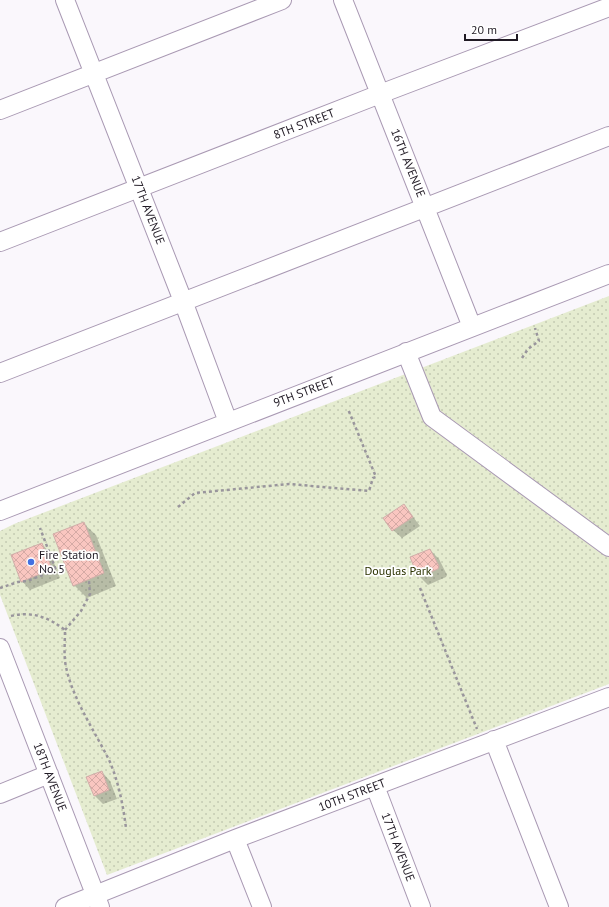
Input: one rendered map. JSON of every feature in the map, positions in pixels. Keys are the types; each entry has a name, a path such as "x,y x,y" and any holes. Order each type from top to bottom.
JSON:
{"street":[{"name":"17TH AVENUE","path":"65,0 95,73 228,422"},
{"path":"0,110 282,0"},
{"name":"16TH AVENUE","path":"343,0 472,327"},
{"name":"8TH STREET","path":"0,242 380,94 609,7"},
{"path":"0,373 609,136"},
{"name":"9TH STREET","path":"0,511 609,274"},
{"path":"406,352 432,417 609,547"},
{"name":"18TH AVENUE","path":"1,653 98,901"},
{"name":"10TH STREET","path":"65,907 98,901 235,839 609,697"},
{"path":"494,740 558,907"},
{"path":"0,794 49,774"},
{"name":"17TH AVENUE","path":"375,786 421,907"},
{"path":"235,839 262,907"}],"path":[{"path":"522,358 528,349 539,341 535,328"},
{"path":"178,506 195,493 289,484 369,491 373,478 376,477 348,409"},
{"path":"0,588 18,582 27,581 56,570 40,528"},
{"path":"89,581 90,594 81,611 65,630 66,661 71,682 91,729 110,763 122,797 126,828"},
{"path":"420,588 478,730"},
{"path":"11,616 33,614 47,618 65,630"}],"green space":[{"name":"Douglas Park","path":"609,296 609,684 107,875 0,595 0,531 14,524"}],"building":[{"path":"404,504 413,517 392,531 383,518"},
{"path":"84,522 104,573 73,586 53,534"},
{"name":"Fire Station No. 5","path":"42,543 52,569 21,582 11,555"},
{"path":"430,549 439,566 438,569 418,577 410,557"},
{"path":"102,771 109,790 94,796 86,777"}],"place":[{"name":"Fire Station No. 5","path":"31,562"}]}
